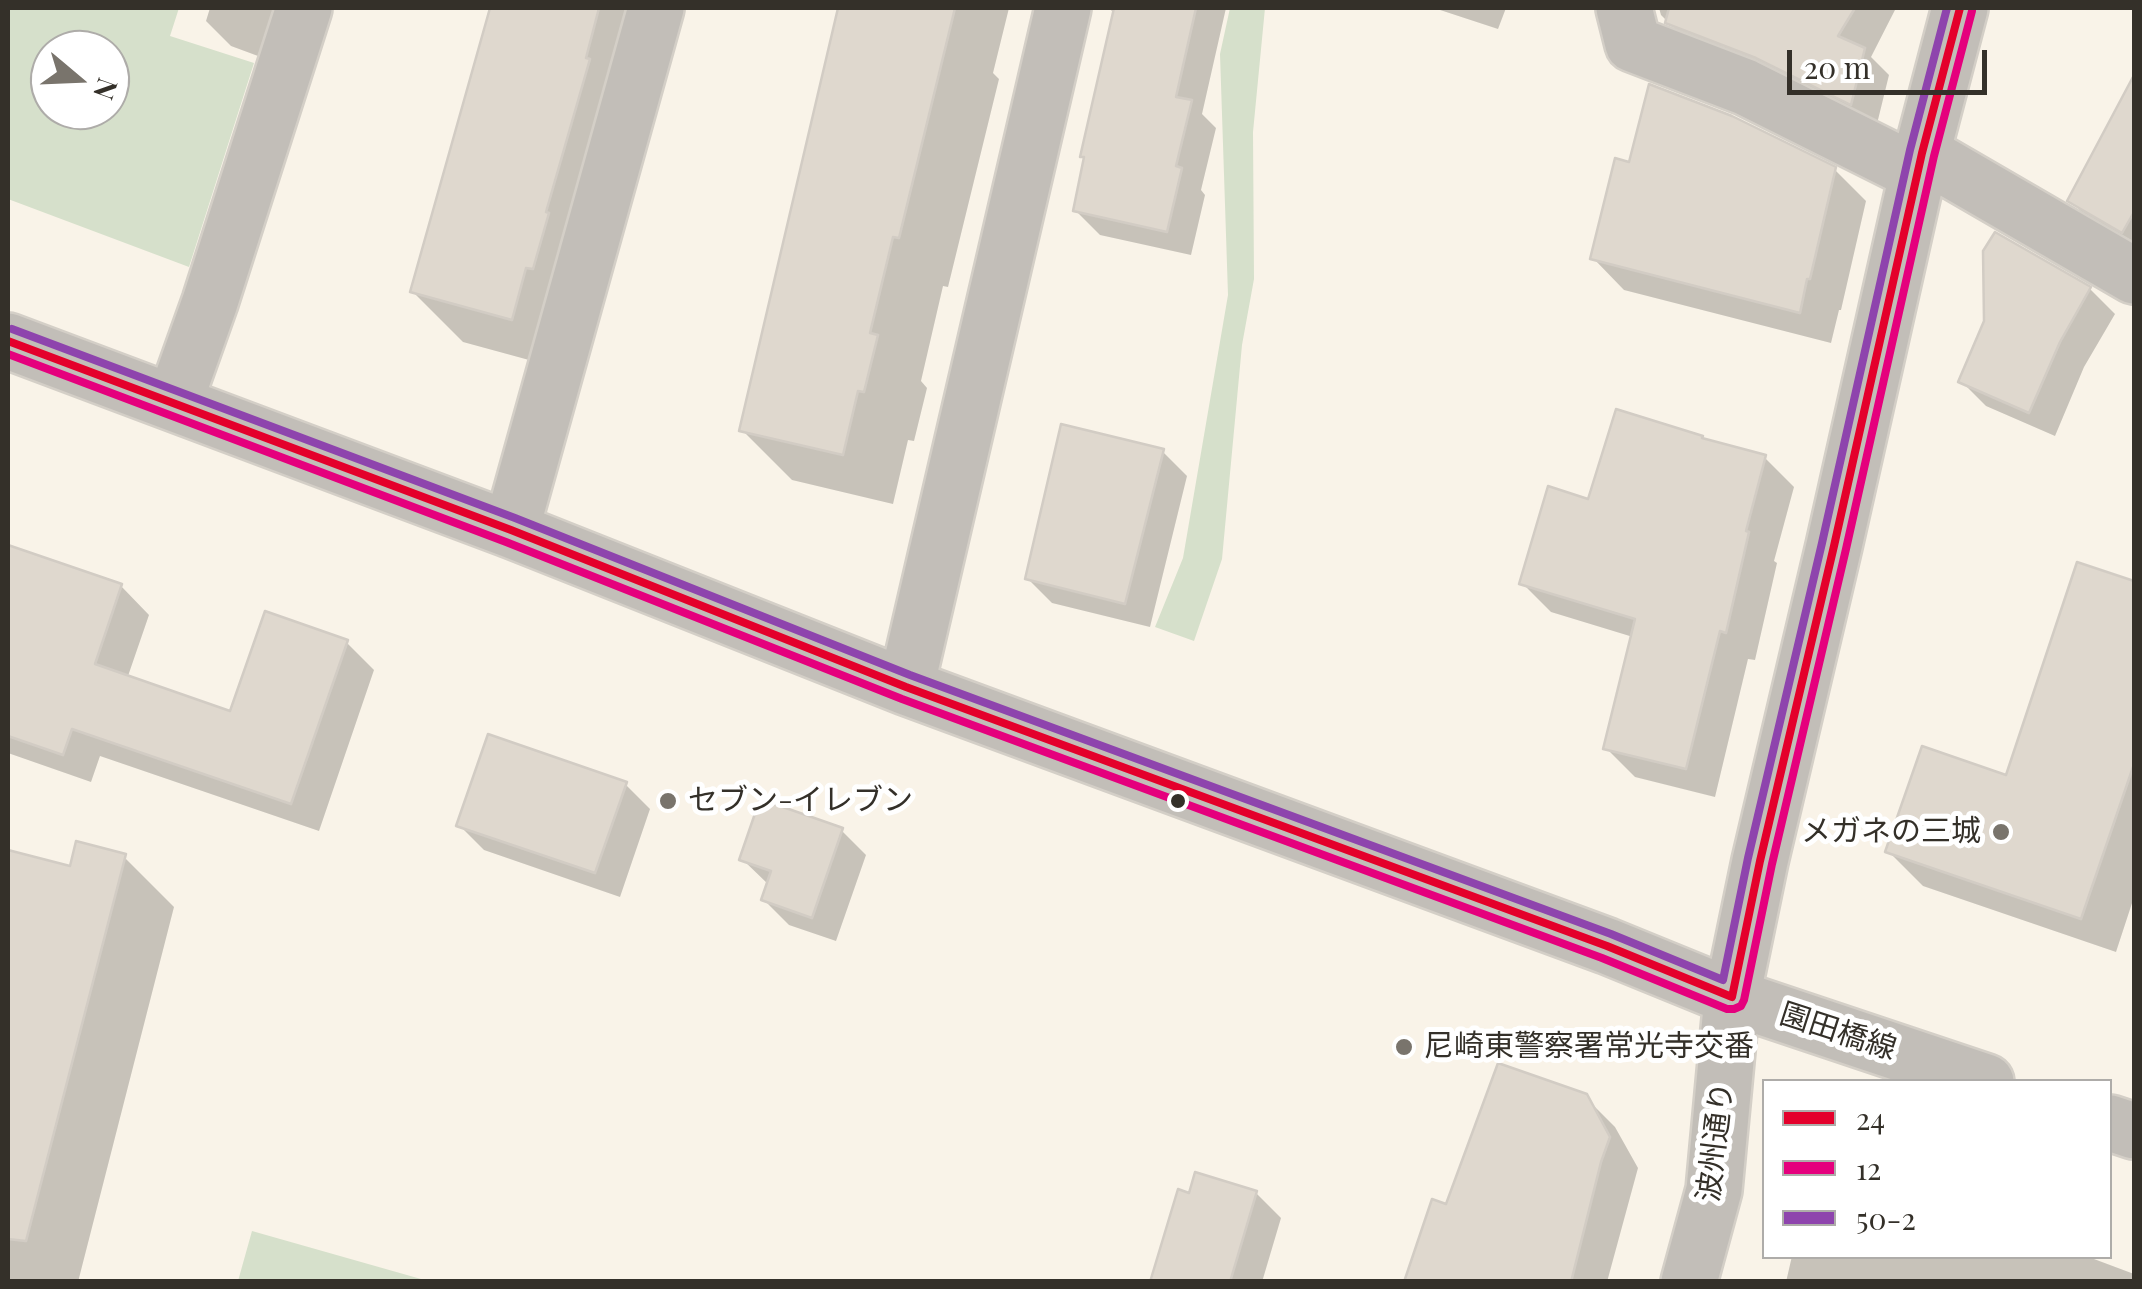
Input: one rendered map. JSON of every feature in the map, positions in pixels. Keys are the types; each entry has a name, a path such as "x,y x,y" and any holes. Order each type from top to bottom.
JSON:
{"street":[{"path":"174,403 304,8"},
{"path":"511,530 656,8"},
{"path":"906,687 1063,8"},
{"path":"1624,8 1634,44 1746,87 1919,163 2134,276"},
{"name":"波州通り","path":"1689,1282 1714,1190 1732,997 1760,861 1919,163 1960,8"},
{"name":"園田橋線","path":"8,341 511,530 906,687 1607,946 1732,997 1977,1079"}],"green space":[{"path":"8,8 179,8 170,36 254,63 189,267 8,199"},
{"path":"1230,8 1265,8 1253,132 1254,279 1242,345 1222,559 1194,641 1155,627 1183,558 1228,295 1220,54"},
{"path":"252,1231 428,1281 238,1281"}],"building":[{"path":"490,8 599,8 586,58 590,59 546,212 549,213 533,269 526,268 512,320 410,292"},
{"path":"838,8 955,8 899,238 893,237 870,333 878,335 864,392 858,391 843,455 739,431"},
{"path":"1114,8 1196,8 1176,97 1192,100 1176,166 1182,168 1167,232 1073,211 1084,157 1080,157"},
{"path":"1669,8 1855,8 1838,36 1865,48 1851,105 1756,58 1665,23"},
{"path":"2134,75 2134,212 2122,233 2067,201"},
{"path":"1649,84 1732,116 1836,167 1800,313 1590,259 1615,158 1629,162"},
{"path":"1995,232 2091,287 2060,342 2029,413 1958,382 1984,321 1983,251"},
{"path":"1616,409 1766,455 1726,633 1720,631 1686,769 1603,749 1635,619 1519,584 1548,486 1588,499"},
{"path":"1061,424 1164,449 1125,604 1025,579"},
{"path":"8,545 122,584 95,664 230,711 265,611 348,640 291,804 72,729 63,755 8,736"},
{"path":"2077,562 2134,581 2134,764 2081,919 1885,852 1922,746 2006,775"},
{"path":"488,734 627,782 595,873 456,826"},
{"path":"760,799 843,828 812,918 761,900 771,871 739,860"},
{"path":"76,841 126,854 26,1241 8,1239 8,850 70,866"},
{"path":"1498,1063 1587,1094 1610,1137 1571,1282 1404,1282 1432,1199 1446,1204"},
{"path":"1195,1172 1257,1191 1230,1282 1150,1282 1178,1189 1189,1193"}],"transit line":[{"name":"50-2","path":"12,329 515,518 910,675 1611,934 1723,980 1910,150 1947,8"},
{"name":"24","path":"8,341 511,530 906,687 1607,946 1732,997 1922,153 1960,8"},
{"name":"12","path":"8,354 506,542 902,699 1734,1009 1744,1000 1934,156 1972,11"}],"place":[{"name":"セブン-イレブン","path":"668,801"},
{"name":"メガネの三城","path":"2001,832"},
{"name":"尼崎東警察署常光寺交番","path":"1404,1047"}]}
